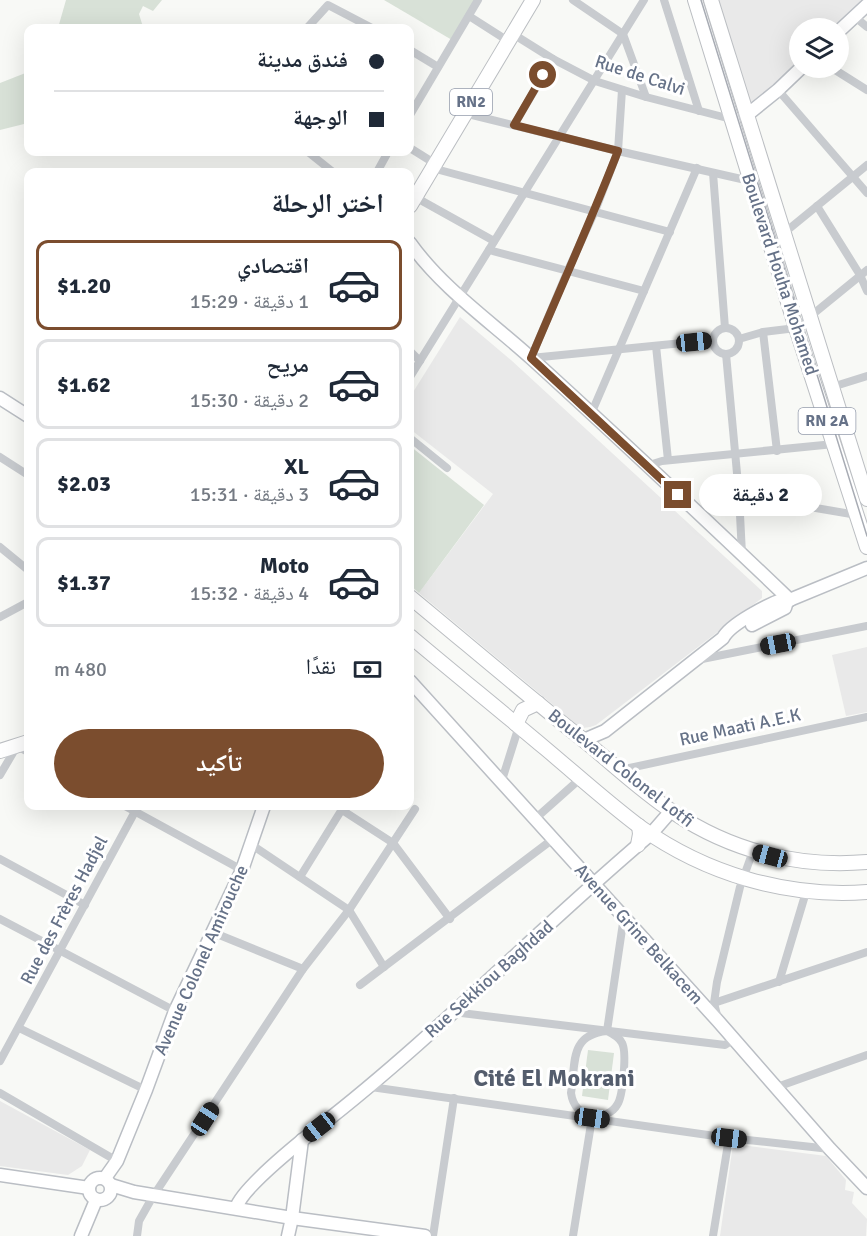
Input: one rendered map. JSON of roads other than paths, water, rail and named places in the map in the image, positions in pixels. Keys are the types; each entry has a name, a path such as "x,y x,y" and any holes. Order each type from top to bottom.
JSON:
{"main road":[{"name":"RN2","path":"414,198 533,0"},
{"name":"Boulevard Houha Mohamed","path":"695,0 796,328 867,547"},
{"name":"Boulevard Houha Mohamed","path":"711,0 809,316 832,387 862,467 867,499"},
{"path":"849,22 867,5"},
{"path":"747,115 790,78"},
{"path":"415,256 531,358 789,600"},
{"path":"0,398 24,413"},
{"path":"589,745 596,742 604,730 723,638 730,629 773,603 784,599 789,600 867,568"},
{"name":"Boulevard Colonel Lotfi","path":"414,600 670,811 699,828 753,851 787,859 819,863 867,862"},
{"name":"Boulevard Colonel Lotfi","path":"414,639 645,830 704,863 743,878 806,892 833,894 867,892"},
{"name":"Avenue Grine Belkacem","path":"414,685 502,780 867,1188"},
{"path":"503,714 516,708 523,691"},
{"path":"517,725 523,710 538,703"},
{"path":"0,751 24,746"},
{"name":"Avenue Colonel Amirouche","path":"109,1187 174,1011 242,870 263,810"},
{"path":"638,845 640,834 670,811"},
{"name":"Rue Sekkiou Baghdad","path":"236,1208 238,1201 248,1189 302,1140 371,1087 638,845"},
{"path":"288,1236 302,1140"},
{"path":"0,1175 89,1188"},
{"path":"109,1187 104,1200 96,1200 90,1194 89,1188 94,1179 109,1187 134,1192 292,1218 424,1236"},
{"path":"81,1236 96,1200"}],"street":[{"path":"414,108 478,0"},
{"path":"573,0 624,34 646,97"},
{"path":"414,371 644,0"},
{"path":"664,0 699,111"},
{"path":"311,24 328,5 364,24"},
{"name":"Rue de Calvi","path":"469,16 595,81 731,119"},
{"path":"855,17 867,27"},
{"path":"414,52 438,67"},
{"path":"514,125 553,59"},
{"path":"848,78 867,90"},
{"path":"622,90 618,151 595,211 531,358 713,340"},
{"path":"777,90 867,193"},
{"path":"464,112 750,181"},
{"path":"731,119 747,115"},
{"path":"414,151 433,166 524,194 670,232"},
{"path":"313,156 328,168"},
{"path":"784,233 867,165"},
{"path":"591,414 697,168"},
{"path":"713,173 726,328"},
{"path":"414,202 494,241"},
{"path":"817,206 863,272 867,291"},
{"path":"489,250 644,291"},
{"path":"739,339 763,332 796,328 863,272"},
{"path":"726,328 734,330 739,339 735,350 726,354 718,351 713,340 715,333 726,328"},
{"path":"763,332 777,451"},
{"path":"656,346 668,460"},
{"path":"726,354 742,554"},
{"path":"414,355 420,361"},
{"path":"832,387 867,376"},
{"path":"414,441 447,468"},
{"path":"646,466 668,460 834,444"},
{"path":"0,458 24,473"},
{"path":"739,495 857,515"},
{"path":"0,547 24,567"},
{"path":"0,616 24,604"},
{"path":"694,661 867,626"},
{"name":"Rue Maati A.E.K","path":"620,770 867,717"},
{"path":"502,780 517,725"},
{"path":"0,776 24,747"},
{"path":"536,818 580,778"},
{"path":"137,1236 139,1221 152,1198 303,969 349,910 415,809"},
{"name":"Rue des Frères Hadjel","path":"0,1061 136,810"},
{"path":"140,810 242,870"},
{"path":"300,877 342,810"},
{"path":"346,810 393,843 450,919"},
{"path":"360,985 553,839"},
{"path":"252,845 349,910 384,967"},
{"path":"718,1021 714,1003 716,990 743,878 753,851"},
{"path":"0,859 85,905"},
{"path":"779,982 806,892"},
{"path":"607,1031 624,916"},
{"path":"0,919 174,1011"},
{"path":"212,932 303,969"},
{"path":"714,1003 867,952"},
{"path":"694,994 707,998 716,990"},
{"path":"453,1012 725,1045 734,1039"},
{"path":"19,1028 146,1090"},
{"path":"607,1031 621,1040 625,1051 620,1098 613,1110 592,1118 579,1111 572,1100 578,1045 588,1035 607,1031"},
{"path":"777,1087 867,1055"},
{"path":"371,1087 729,1138 830,1149"},
{"path":"0,1093 117,1161"},
{"path":"433,1236 454,1098"},
{"path":"573,1236 592,1118"},
{"path":"713,1236 729,1138"}],"tram line":[{"path":"701,0 867,536"}],"district":[{"name":"Cité El Mokrani","path":"554,1078"}]}
